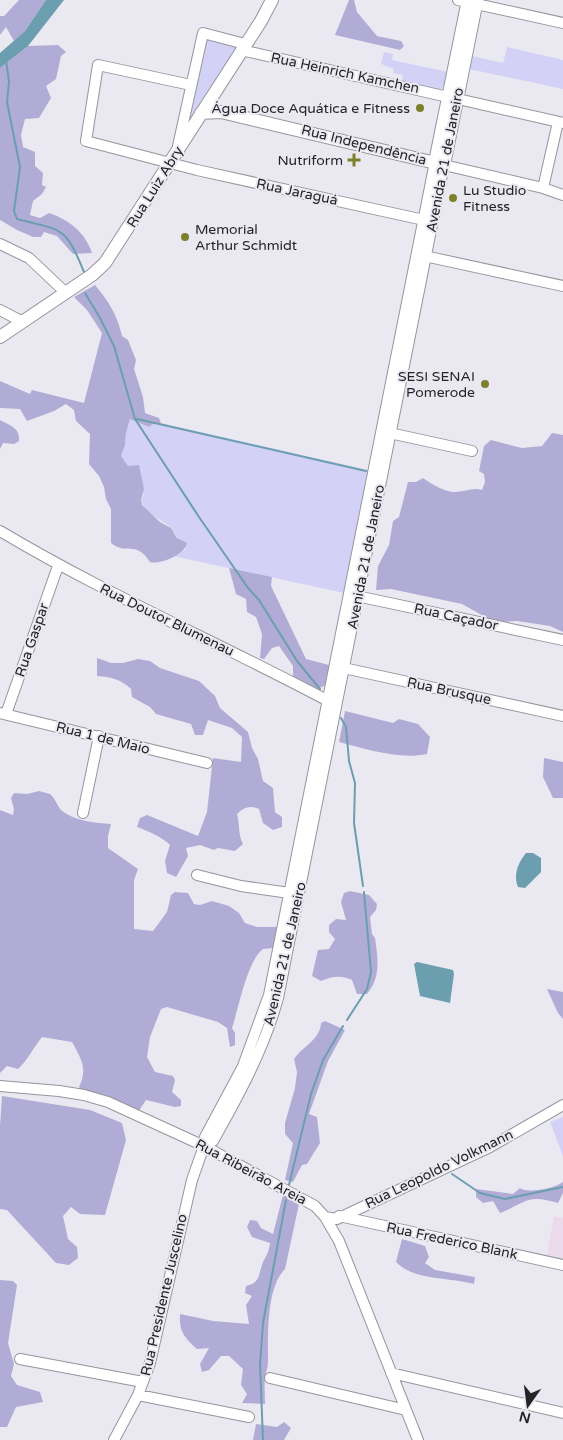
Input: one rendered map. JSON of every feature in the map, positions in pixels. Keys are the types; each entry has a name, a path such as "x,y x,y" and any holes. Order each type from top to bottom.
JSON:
{"main road":[{"name":"Rua Luiz Abry","path":"0,337 96,272 105,263 272,0"},
{"name":"Avenida 21 de Janeiro","path":"440,164 469,1"},
{"path":"214,91 213,104 222,112"},
{"name":"Rua Independência","path":"201,113 222,112 440,164"}],"street":[{"path":"469,1 563,24"},
{"name":"Rua Heinrich Kamchen","path":"192,86 203,33 243,47 560,123"},
{"name":"Rua Jaraguá","path":"192,86 98,66 86,141 174,157 424,220"},
{"path":"174,157 192,86"},
{"path":"543,188 560,123"},
{"path":"552,149 563,151"},
{"name":"Rua Independência","path":"440,164 543,188 563,195"},
{"name":"Avenida 21 de Janeiro","path":"422,255 424,220 440,164"},
{"name":"Avenida 21 de Janeiro","path":"204,1146 213,1141 246,1082 264,1040 440,164"},
{"path":"0,244 29,258 66,293"},
{"path":"422,255 563,286"},
{"path":"0,310 23,322"},
{"path":"386,432 472,451"},
{"name":"Rua Doutor Blumenau","path":"0,531 58,566 332,703"},
{"name":"Rua Gaspar","path":"3,713 58,566"},
{"name":"Rua Caçador","path":"354,595 563,640"},
{"name":"Rua Brusque","path":"339,667 563,716"},
{"name":"Rua 1 de Maio","path":"3,713 207,762"},
{"path":"83,813 99,736"},
{"path":"197,875 241,886 294,894"},
{"name":"Rua Ribeirão Areia","path":"0,1086 84,1094 134,1113 204,1146 308,1200 323,1214 339,1241 418,1440"},
{"name":"Rua Leopoldo Volkmann","path":"341,1216 490,1147 563,1105"},
{"name":"Rua Presidente Juscelino","path":"114,1440 144,1382 160,1324 192,1180 204,1146"},
{"path":"323,1214 341,1216"},
{"name":"Rua Frederico Blank","path":"341,1216 563,1265"},
{"path":"20,1358 144,1382"},
{"path":"391,1373 563,1413"},
{"path":"270,1378 406,1410"},
{"path":"138,1396 248,1417"}],"shaded area":[{"path":"19,0 46,0 25,31 14,41 6,27 0,35 0,16 4,16"},
{"path":"46,0 64,0 28,46 0,68 0,53 25,31"},
{"path":"349,0 354,0 357,12 377,36 401,41 404,46 400,50 335,35"},
{"path":"206,39 237,46 187,127"},
{"path":"58,45 66,52 61,56 56,79 46,86 51,98 39,118 25,119 21,135 23,147 35,152 35,166 43,173 42,185 46,187 42,194 33,201 30,215 40,218 49,213 63,219 81,233 92,253 73,254 57,236 44,232 41,237 33,237 0,220 0,68 28,46"},
{"path":"507,47 563,60 563,89 469,69 472,56 503,63"},
{"path":"384,52 393,54 392,60 448,72 445,84 440,90 402,82 403,75 393,73 394,69 381,64"},
{"path":"95,285 112,309 122,336 128,340 136,360 134,369 143,397 145,413 159,418 161,423 153,424 149,427 130,419 121,456 128,466 139,465 144,489 141,500 142,505 160,522 171,528 177,538 187,543 177,555 160,562 150,562 140,551 116,547 111,543 111,509 99,476 89,464 90,434 76,421 74,410 66,404 54,411 27,421 20,409 0,408 0,381 30,394 32,390 84,403 102,333 87,310 74,297"},
{"path":"130,419 149,427 153,424 161,423 368,470 344,593 173,556 186,549 169,526 145,508 141,500 144,494 121,456"},
{"path":"0,420 16,430 19,441 14,444 3,443 0,449"},
{"path":"552,433 563,435 563,632 550,626 517,621 502,622 487,618 462,604 391,589 376,590 378,566 389,545 393,521 399,517 408,482 416,482 423,478 451,492 482,490 485,482 484,474 479,471 484,446 491,440 522,448 542,446"},
{"path":"229,568 272,577 271,586 306,659 329,665 326,685 315,690 297,681 293,676 293,666 279,646 272,648 264,659 260,658 262,634 256,617 247,612 246,599 236,594"},
{"path":"97,658 111,663 123,663 138,659 150,661 160,668 199,681 215,696 220,708 248,732 252,748 258,759 263,781 273,788 275,812 282,817 282,827 273,830 263,823 259,809 253,807 245,808 237,814 240,837 243,844 235,851 218,848 214,850 200,845 186,848 188,856 176,877 167,873 165,861 170,845 150,832 137,827 140,818 147,815 198,836 207,812 213,758 241,762 242,737 232,728 208,720 203,735 195,735 191,724 156,714 150,707 132,697 131,689 123,683 111,678 97,676"},
{"path":"345,711 393,723 399,719 418,724 430,737 427,754 394,755 339,742"},
{"path":"544,758 563,762 563,798 553,798 543,777"},
{"path":"39,791 50,794 61,810 72,817 111,824 108,848 138,869 134,880 134,929 153,931 167,912 171,895 175,892 188,893 194,904 200,905 212,901 229,906 239,913 245,923 257,927 278,927 274,948 263,949 252,963 232,1028 235,1033 235,1045 230,1047 227,1028 218,1022 167,1007 161,1009 150,1037 147,1057 155,1072 173,1076 175,1080 172,1092 181,1100 181,1106 175,1107 146,1100 138,1112 109,1097 81,1089 79,1087 83,1069 72,1042 42,1037 18,1069 7,1066 0,1073 0,810 13,815 14,809 11,798 14,793 27,794"},
{"path":"526,853 533,853 541,858 541,872 525,888 518,887 516,874"},
{"path":"350,891 369,895 377,904 376,910 370,917 372,934 375,938 377,968 375,981 367,994 357,994 352,980 348,978 336,977 321,981 312,976 318,950 329,949 335,939 329,932 329,925 336,919 346,920 341,902 344,893"},
{"path":"417,962 453,970 450,1003 420,996 414,964"},
{"path":"547,989 563,992 563,1019 558,1013"},
{"path":"325,1021 345,1030 328,1061 309,1114 317,1117 320,1143 307,1164 302,1165 293,1182 285,1180 293,1143 285,1134 285,1123 295,1088 297,1072 294,1059 318,1034 321,1023"},
{"path":"2,1096 90,1110 122,1123 126,1140 105,1215 80,1214 71,1207 63,1216 68,1239 77,1247 78,1258 69,1265 56,1263 7,1210 0,1209"},
{"path":"563,1117 563,1156 550,1122"},
{"path":"563,1182 563,1193 558,1203 533,1199 500,1213 493,1201 483,1203 476,1197 476,1189 513,1194 520,1188 524,1190 542,1190"},
{"path":"283,1195 299,1204 285,1269 274,1288 271,1300 265,1404 242,1403 247,1394 241,1385 243,1369 229,1356 221,1356 209,1370 202,1372 200,1364 209,1348 197,1349 186,1337 180,1325 180,1314 213,1321 249,1324 246,1305 252,1296 245,1293 246,1286 251,1285 257,1280 270,1243 252,1237 247,1227 250,1220 257,1221 261,1228 273,1234"},
{"path":"554,1216 563,1218 563,1258 547,1255"},
{"path":"402,1239 425,1246 429,1257 425,1263 435,1270 475,1277 474,1284 433,1278 404,1268 396,1262"},
{"path":"0,1280 13,1281 17,1285 8,1343 14,1364 11,1376 17,1385 40,1392 43,1402 16,1407 7,1427 0,1427"},
{"path":"284,1422 291,1428 284,1440 253,1440 256,1424 277,1427"}],"waterway":[{"path":"6,60 9,82 7,102 20,167 14,211 17,219 54,229 67,238 84,272"},
{"path":"85,293 114,346 135,419 199,517 248,588 259,600 297,661 320,689"},
{"path":"137,419 366,471"},
{"path":"341,718 346,727 349,761 355,783 354,823 363,886"},
{"path":"347,1020 367,989 371,972 364,892"},
{"path":"289,1185 311,1094 323,1060 343,1026"},
{"path":"452,1174 480,1193 505,1199 563,1187"},
{"path":"263,1440 260,1364 263,1323 286,1200"}],"place":[{"name":"Água Doce Aquática e Fitness","path":"420,108"},
{"name":"Nutriform","path":"354,160"},
{"name":"Lu Studio Fitness","path":"453,198"},
{"name":"Memorial Arthur Schmidt","path":"185,237"},
{"name":"SESI SENAI Pomerode","path":"485,384"}]}
